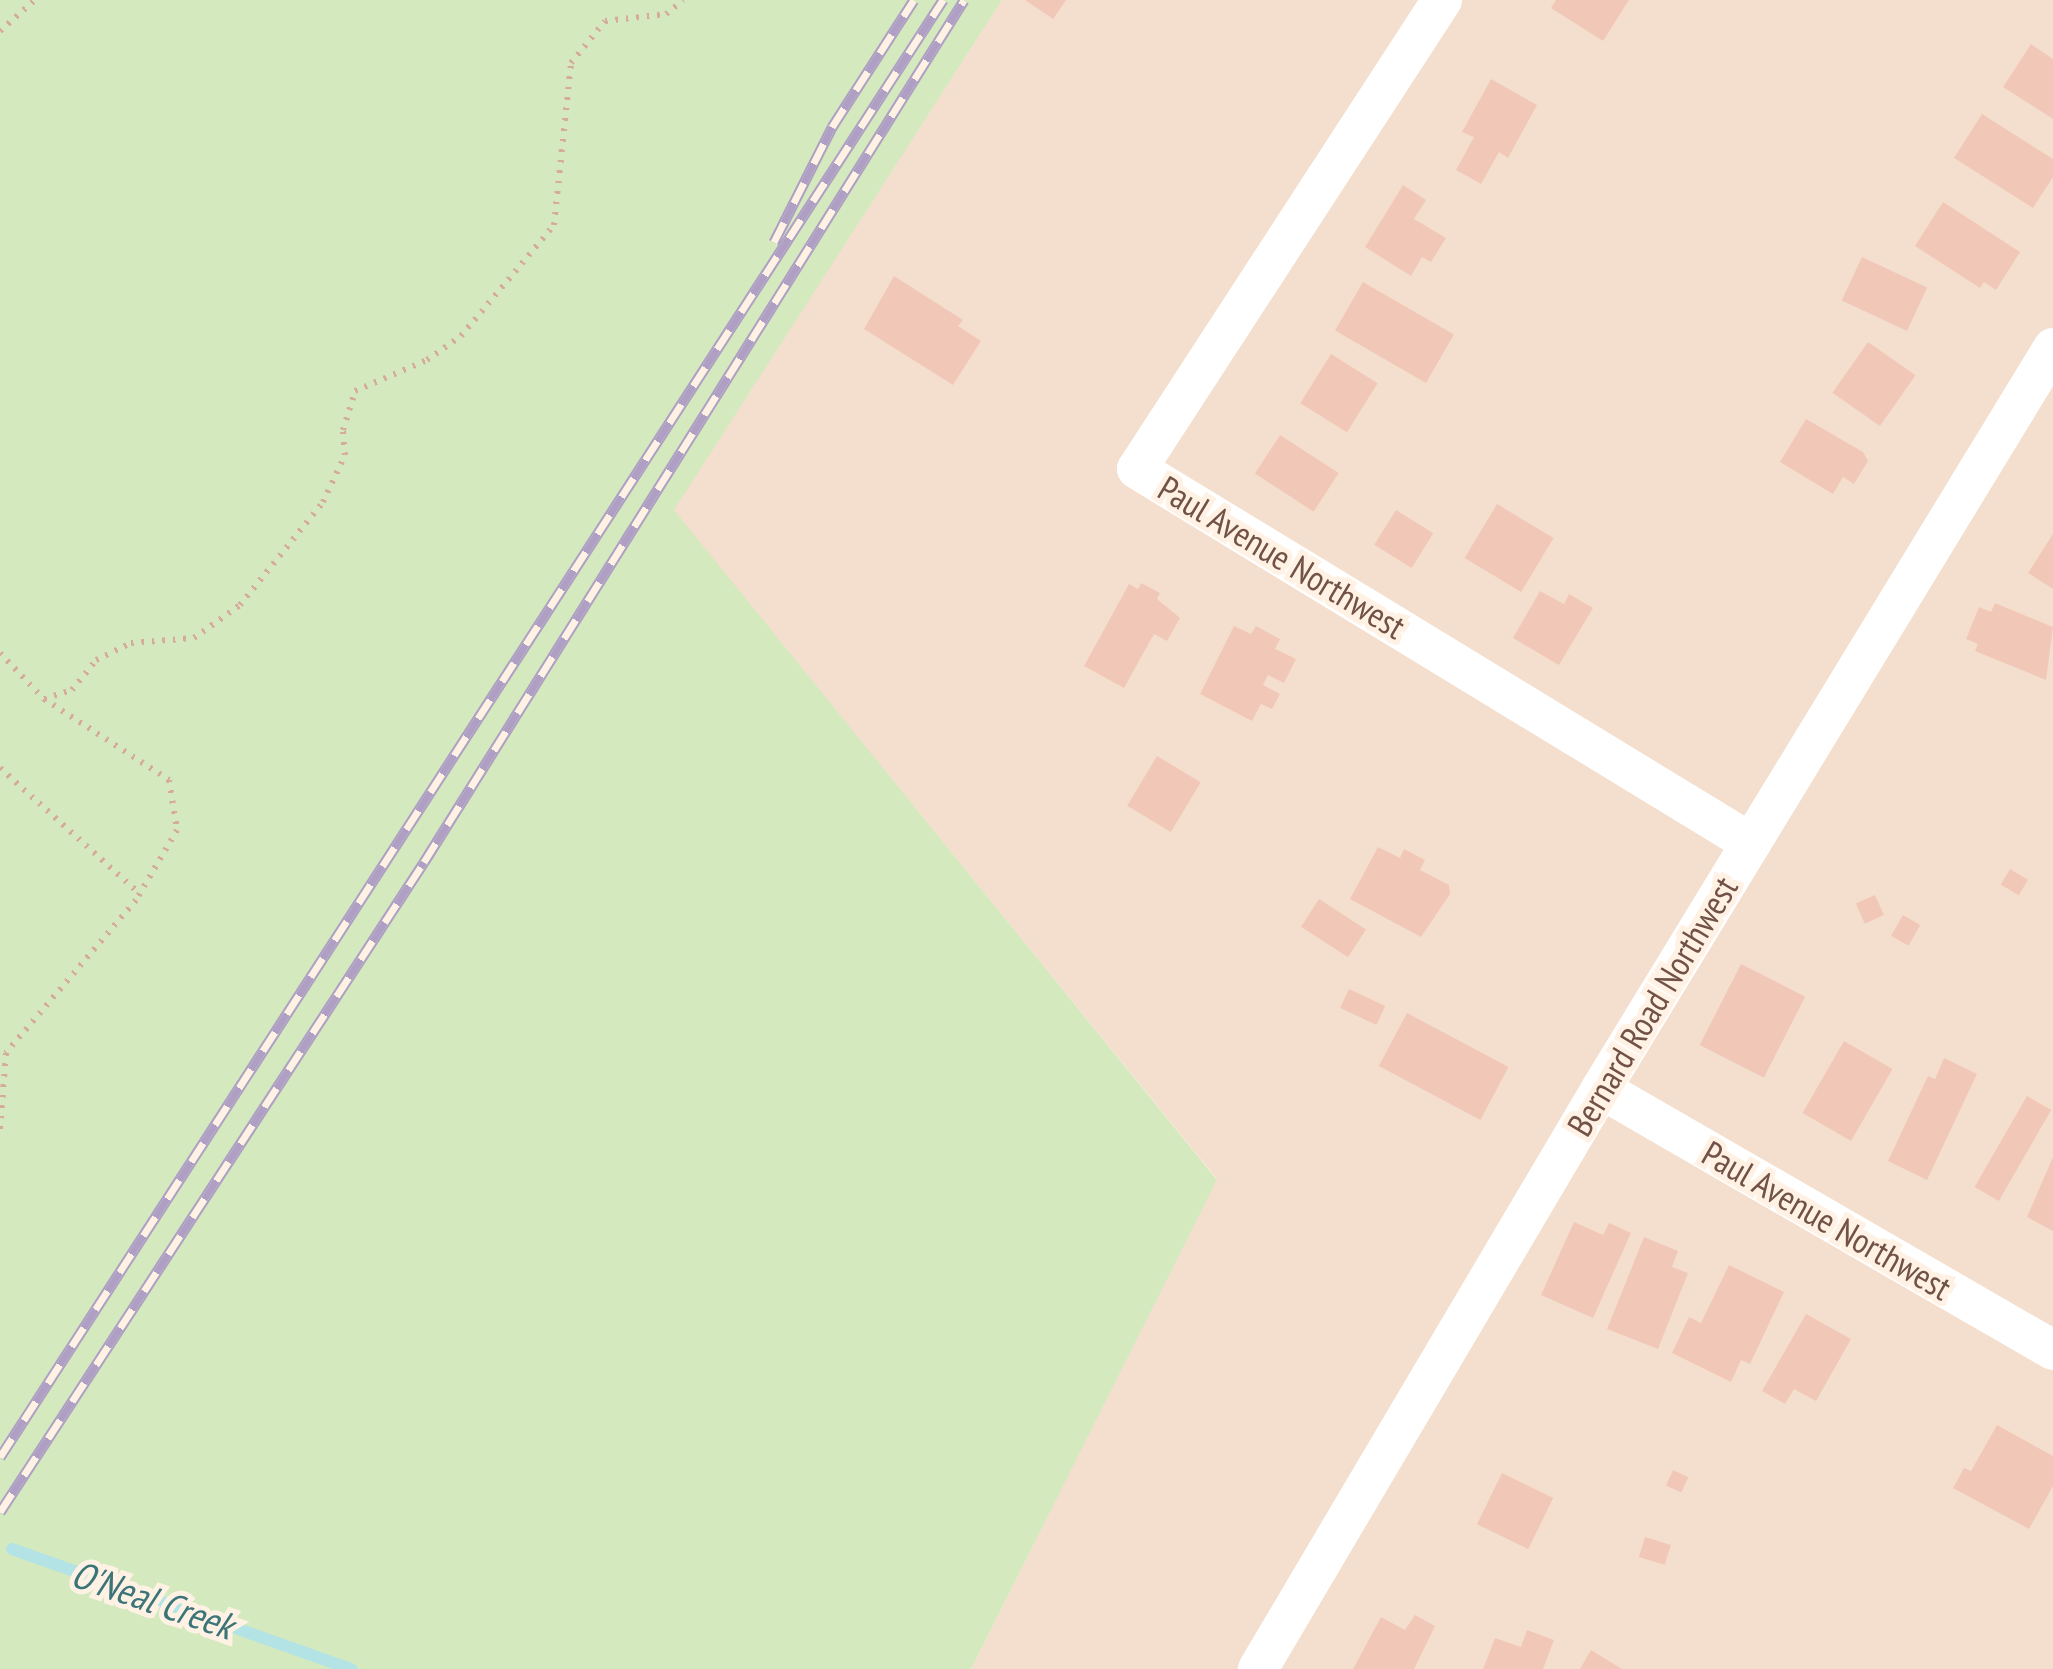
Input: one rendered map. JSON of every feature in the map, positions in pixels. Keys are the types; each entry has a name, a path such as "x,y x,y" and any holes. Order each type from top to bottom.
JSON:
{"street":[{"name":"Paul Avenue Northwest","path":"1442,0 1137,469 1750,843"},
{"name":"Bernard Road Northwest","path":"1258,1669 1601,1089 2053,348"},
{"name":"Paul Avenue Northwest","path":"1601,1089 2053,1350"}],"path":[{"path":"0,31 36,0"},
{"path":"44,699 72,690 96,660 131,643 194,638 240,605 323,502 346,455 344,430 355,391 427,360 460,336 554,225 572,63 604,22 666,14 683,0"},
{"path":"0,654 44,699 169,780 177,830 140,894 6,1053 0,1130"},
{"path":"0,768 140,894"}],"shaded area":[{"path":"1002,0 2053,0 2053,1669 971,1669 1217,1179 673,510"}],"green space":[{"path":"0,0 1002,0 674,510 1217,1180 971,1669 0,1669"}],"building":[{"path":"1025,0 1066,0 1053,19"},
{"path":"1556,0 1629,0 1603,41 1551,8"},
{"path":"2031,44 2053,59 2053,119 2003,87"},
{"path":"1491,79 1537,105 1508,158 1499,152 1481,184 1456,170 1474,137 1462,132"},
{"path":"1982,114 2053,159 2053,177 2033,208 1954,158"},
{"path":"1403,185 1426,200 1414,219 1446,238 1431,262 1422,257 1411,276 1365,247"},
{"path":"1943,202 2020,252 1996,290 1984,282 1980,288 1915,246"},
{"path":"1862,257 1927,287 1907,331 1842,301"},
{"path":"894,276 963,320 958,326 981,341 953,385 864,329"},
{"path":"1363,282 1454,334 1426,383 1335,330"},
{"path":"1868,342 1916,375 1880,426 1832,393"},
{"path":"1331,354 1378,383 1347,432 1300,403"},
{"path":"1806,419 1863,452 1868,461 1854,484 1843,477 1833,494 1780,462"},
{"path":"1280,435 1339,473 1314,512 1255,474"},
{"path":"1497,504 1554,538 1521,592 1465,558"},
{"path":"1396,510 1433,533 1412,568 1374,545"},
{"path":"2053,534 2053,589 2028,573"},
{"path":"1141,583 1160,593 1157,599 1180,618 1167,641 1154,634 1124,688 1084,666 1129,584 1138,589"},
{"path":"1540,591 1564,604 1569,594 1593,608 1559,665 1513,638"},
{"path":"1995,603 2053,627 2046,680 1975,651 1978,644 1966,639 1979,607 1991,612"},
{"path":"1234,626 1251,634 1256,626 1280,639 1275,649 1296,659 1284,683 1268,675 1263,685 1280,694 1272,709 1261,704 1252,721 1200,694"},
{"path":"1157,756 1201,782 1171,832 1127,806"},
{"path":"1378,847 1400,858 1404,849 1425,860 1420,870 1449,885 1450,894 1421,937 1350,899"},
{"path":"2010,869 2028,880 2019,895 2001,884"},
{"path":"1875,895 1884,915 1865,924 1856,904"},
{"path":"1319,899 1366,929 1348,957 1301,927"},
{"path":"1903,915 1920,925 1908,946 1891,936"},
{"path":"1741,964 1805,997 1764,1078 1700,1045"},
{"path":"1349,989 1385,1006 1376,1025 1340,1008"},
{"path":"1407,1013 1509,1067 1480,1120 1379,1066"},
{"path":"1844,1041 1892,1069 1851,1141 1802,1113"},
{"path":"1944,1058 1977,1074 1927,1180 1888,1161 1928,1076 1935,1079"},
{"path":"2027,1096 2051,1110 1999,1201 1974,1187"},
{"path":"2053,1157 2053,1231 2027,1217"},
{"path":"1574,1222 1603,1235 1609,1223 1631,1233 1593,1318 1541,1295"},
{"path":"1644,1237 1678,1251 1672,1267 1688,1273 1658,1349 1607,1329"},
{"path":"1729,1265 1784,1292 1750,1364 1741,1360 1731,1382 1672,1353 1689,1317 1701,1323"},
{"path":"1806,1314 1851,1339 1816,1401 1794,1389 1785,1404 1762,1391"},
{"path":"1997,1425 2053,1456 2053,1486 2029,1529 1953,1488 1964,1468 1971,1471"},
{"path":"1673,1470 1688,1477 1681,1493 1666,1485"},
{"path":"1502,1473 1553,1498 1528,1549 1477,1524"},
{"path":"1645,1537 1671,1545 1665,1565 1639,1557"},
{"path":"1415,1615 1435,1626 1414,1669 1353,1669 1381,1617 1405,1630"},
{"path":"1527,1630 1554,1640 1543,1669 1483,1669 1495,1638 1521,1647"},
{"path":"1591,1650 1622,1669 1580,1669"}],"waterway":[{"name":"O'Neal Creek","path":"12,1549 351,1669"}],"railway":[{"path":"774,242 832,127 914,0"},
{"path":"0,1457 943,0"},
{"path":"0,1512 424,862 964,0"}]}
